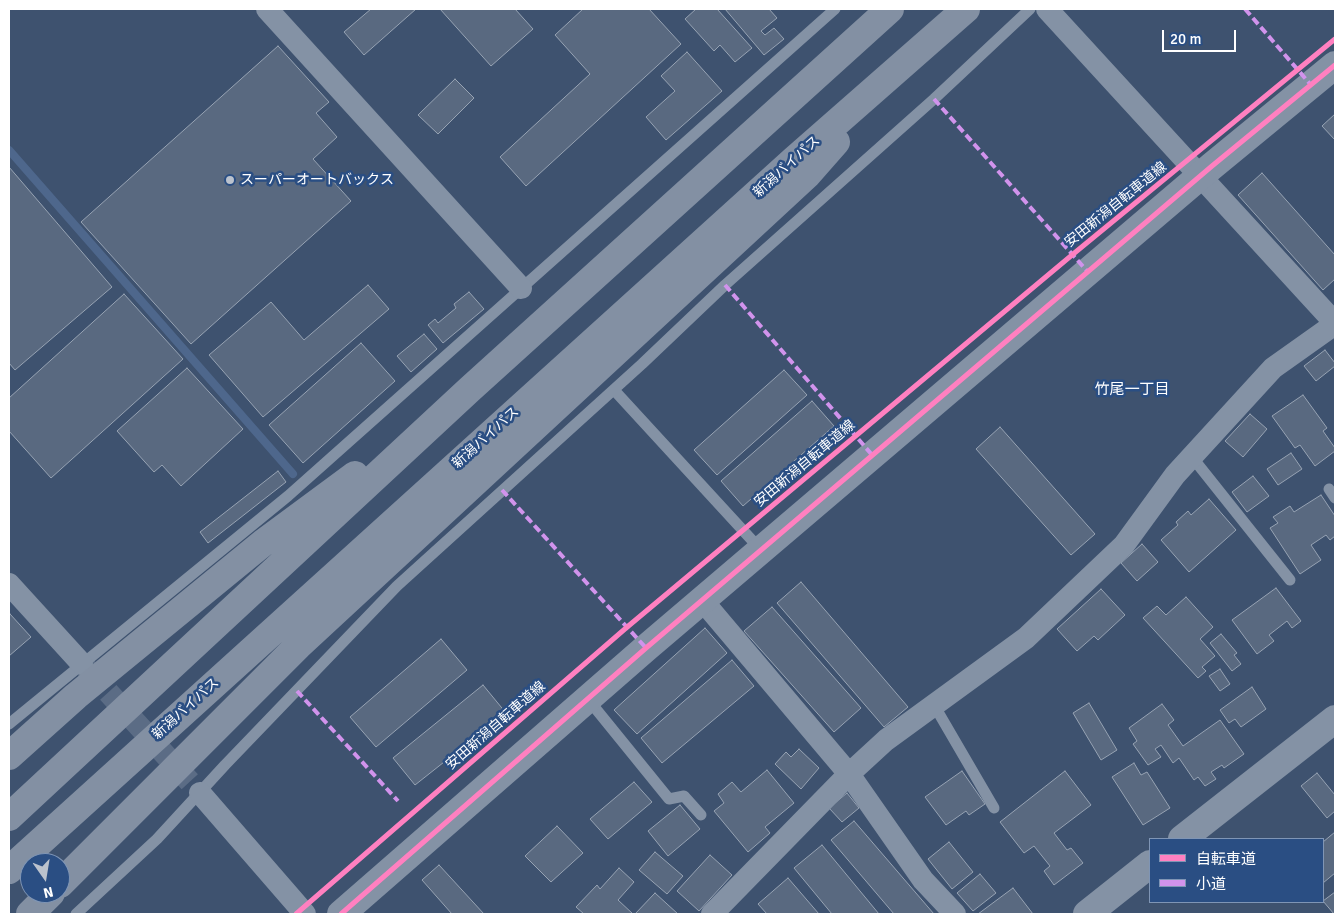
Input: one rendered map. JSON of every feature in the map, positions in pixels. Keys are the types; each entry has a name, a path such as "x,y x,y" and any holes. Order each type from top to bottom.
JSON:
{"highway":[{"path":"9,817 470,389 890,9"},
{"name":"新潟バイパス","path":"9,870 786,167 907,63 966,9"},
{"path":"70,874 298,646 808,175 907,63"},
{"path":"9,756 76,696 263,543 470,389"},
{"path":"30,914 41,903"}],"street":[{"path":"267,9 521,288"},
{"path":"712,914 849,774 886,740 1026,638 1124,545 1175,475 1273,368 1335,323 1047,9"},
{"path":"341,914 587,698 1335,65"},
{"path":"9,584 82,664"},
{"path":"702,600 849,774 923,880 955,914"},
{"path":"1183,838 1335,719"},
{"path":"200,793 305,914"},
{"path":"1087,914 1149,865"}],"lane":[{"path":"9,724 288,496 835,9"},
{"path":"76,914 158,839 397,586 614,390 725,285 934,100 1030,9"},
{"path":"614,390 762,550"},
{"path":"1192,457 1290,580"},
{"path":"587,698 669,799 684,796 701,815"},
{"path":"934,705 994,808"}],"building":[{"path":"371,9 416,9 364,55 344,32"},
{"path":"440,9 515,9 533,29 491,66"},
{"path":"583,9 649,9 681,44 526,186 500,157 590,74 555,35"},
{"path":"696,9 717,9 752,48 735,62 720,45 714,51 685,19"},
{"path":"725,9 769,9 777,18 761,31 765,35 774,28 784,39 764,55"},
{"name":"スーパーオートバックス","path":"278,46 329,102 316,113 337,137 313,159 351,201 191,344 81,222"},
{"path":"687,52 722,91 666,140 646,117 675,91 661,76"},
{"path":"455,79 474,98 438,134 418,115"},
{"path":"1335,114 1335,140 1322,126"},
{"path":"9,167 112,287 15,370 9,363"},
{"path":"1262,173 1335,255 1335,279 1323,290 1238,195"},
{"path":"368,285 389,309 263,417 209,355 271,302 304,340"},
{"path":"469,292 484,309 443,343 428,325 435,319 438,323 456,308 454,304"},
{"path":"124,294 183,359 51,478 9,431 9,398"},
{"path":"424,334 437,349 411,372 397,356"},
{"path":"361,343 395,381 303,463 269,425"},
{"path":"1325,350 1335,363 1335,366 1316,381 1304,366"},
{"path":"187,368 243,429 181,486 162,465 154,472 117,431"},
{"path":"784,370 807,395 717,475 694,450"},
{"path":"1303,395 1327,428 1323,431 1335,448 1335,451 1315,466 1300,445 1295,448 1272,416"},
{"path":"812,401 834,426 743,506 721,481"},
{"path":"1250,414 1267,429 1243,457 1225,441"},
{"path":"1000,427 1095,534 1071,555 976,449"},
{"path":"1291,453 1302,469 1278,485 1267,469"},
{"path":"278,471 286,482 208,543 200,532"},
{"path":"1253,476 1269,496 1247,512 1232,492"},
{"path":"1321,495 1335,516 1335,536 1330,540 1326,535 1311,545 1321,560 1300,574 1270,528 1278,523 1273,517 1290,506 1294,512"},
{"path":"1209,499 1236,530 1189,572 1161,540 1178,525 1176,522 1188,511 1191,515"},
{"path":"1142,544 1158,562 1137,581 1121,563"},
{"path":"801,582 908,707 884,727 777,603"},
{"path":"1276,588 1301,621 1292,628 1287,621 1269,635 1274,641 1257,654 1232,620"},
{"path":"1101,589 1125,615 1098,640 1094,636 1077,651 1057,629"},
{"path":"1186,597 1213,627 1200,639 1215,656 1202,667 1206,671 1198,678 1143,618 1157,606 1166,615"},
{"path":"772,607 861,708 834,732 744,631"},
{"path":"9,615 31,637 9,656"},
{"path":"705,628 727,653 637,734 614,710"},
{"path":"1221,634 1237,653 1234,655 1241,664 1232,671 1210,643"},
{"path":"441,639 467,670 376,747 350,717"},
{"path":"732,660 754,686 662,763 641,738"},
{"path":"1220,669 1230,684 1220,691 1209,676"},
{"path":"483,685 506,713 415,785 393,758"},
{"path":"1252,687 1266,709 1241,727 1235,719 1229,723 1220,710"},
{"path":"1089,703 1117,750 1101,760 1073,713"},
{"path":"1162,704 1174,720 1168,725 1183,746 1220,720 1244,754 1224,768 1222,765 1211,772 1216,779 1205,786 1198,777 1194,780 1179,758 1173,763 1161,745 1155,749 1161,757 1148,765 1133,744 1137,741 1129,728"},
{"path":"799,749 819,768 801,789 775,764 786,752 791,757"},
{"path":"1134,763 1141,775 1147,772 1170,808 1143,825 1112,777"},
{"path":"767,770 794,803 765,827 770,833 748,852 714,811 724,803 718,794 732,782 741,792"},
{"path":"962,771 985,804 969,815 966,811 946,825 925,797"},
{"path":"1065,771 1091,805 1054,833 1067,850 1071,848 1083,863 1054,885 1044,871 1050,866 1034,846 1024,853 1000,822"},
{"path":"1317,773 1335,795 1335,811 1327,818 1301,786"},
{"path":"634,782 652,802 608,839 590,819"},
{"path":"847,793 859,808 842,822 829,808"},
{"path":"680,805 700,829 668,856 648,831"},
{"path":"854,821 934,914 894,914 831,840"},
{"path":"557,826 583,853 551,882 525,856"},
{"path":"1335,832 1335,873 1324,882 1324,841"},
{"path":"949,842 973,872 952,889 928,859"},
{"path":"822,845 879,914 832,914 794,868"},
{"path":"655,852 683,876 667,894 639,870"},
{"path":"710,855 732,875 699,911 677,891"},
{"path":"439,865 484,914 452,914 422,880"},
{"path":"619,868 634,882 618,900 633,914 584,914 576,907 597,885 600,889"},
{"path":"980,874 996,893 973,911 957,893"},
{"path":"788,878 819,914 767,914 758,904"},
{"path":"1013,888 1033,914 978,914"},
{"path":"1335,892 1335,914 1324,902"},
{"path":"655,893 678,914 635,914"}],"waterway":[{"path":"9,150 293,474"}],"tunnel":[{"path":"86,668 200,793"}],"marked path":[{"path":"1245,9 1311,85"},
{"path":"934,99 1088,272"},
{"path":"725,285 873,456"},
{"path":"502,490 646,648"},
{"path":"297,691 398,801"}],"cycle path":[{"name":"安田新潟自転車道線","path":"296,914 626,628 1072,255 1335,39"},
{"path":"341,914 646,648 1212,166 1335,65"}],"place":[{"name":"スーパーオートバックス","path":"230,180"}],"district":[{"name":"竹尾一丁目","path":"1132,390"}]}
